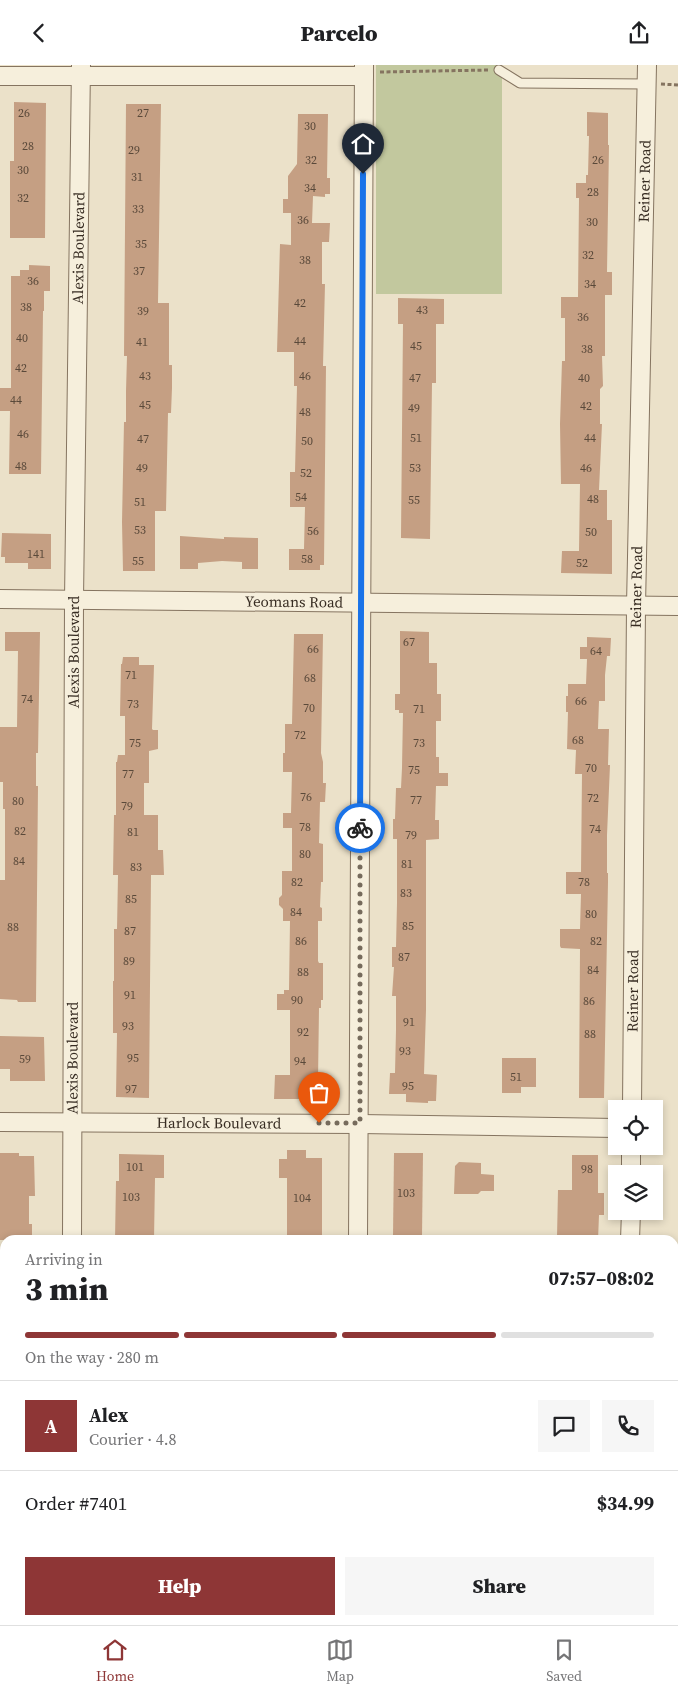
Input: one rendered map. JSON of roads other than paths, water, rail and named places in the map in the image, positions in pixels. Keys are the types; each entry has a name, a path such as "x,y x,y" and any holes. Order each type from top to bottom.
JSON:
{"street":[{"name":"Reiner Road","path":"632,1100 636,606 647,65"},
{"path":"0,76 81,70 364,71 358,1235"},
{"name":"Alexis Boulevard","path":"72,1235 74,599 81,70"},
{"name":"Yeomans Road","path":"0,599 678,606"},
{"name":"Harlock Boulevard","path":"0,1122 360,1123 608,1128"},
{"path":"630,1235 631,1220"}],"lane":[{"path":"499,70 520,83 646,84"}]}
